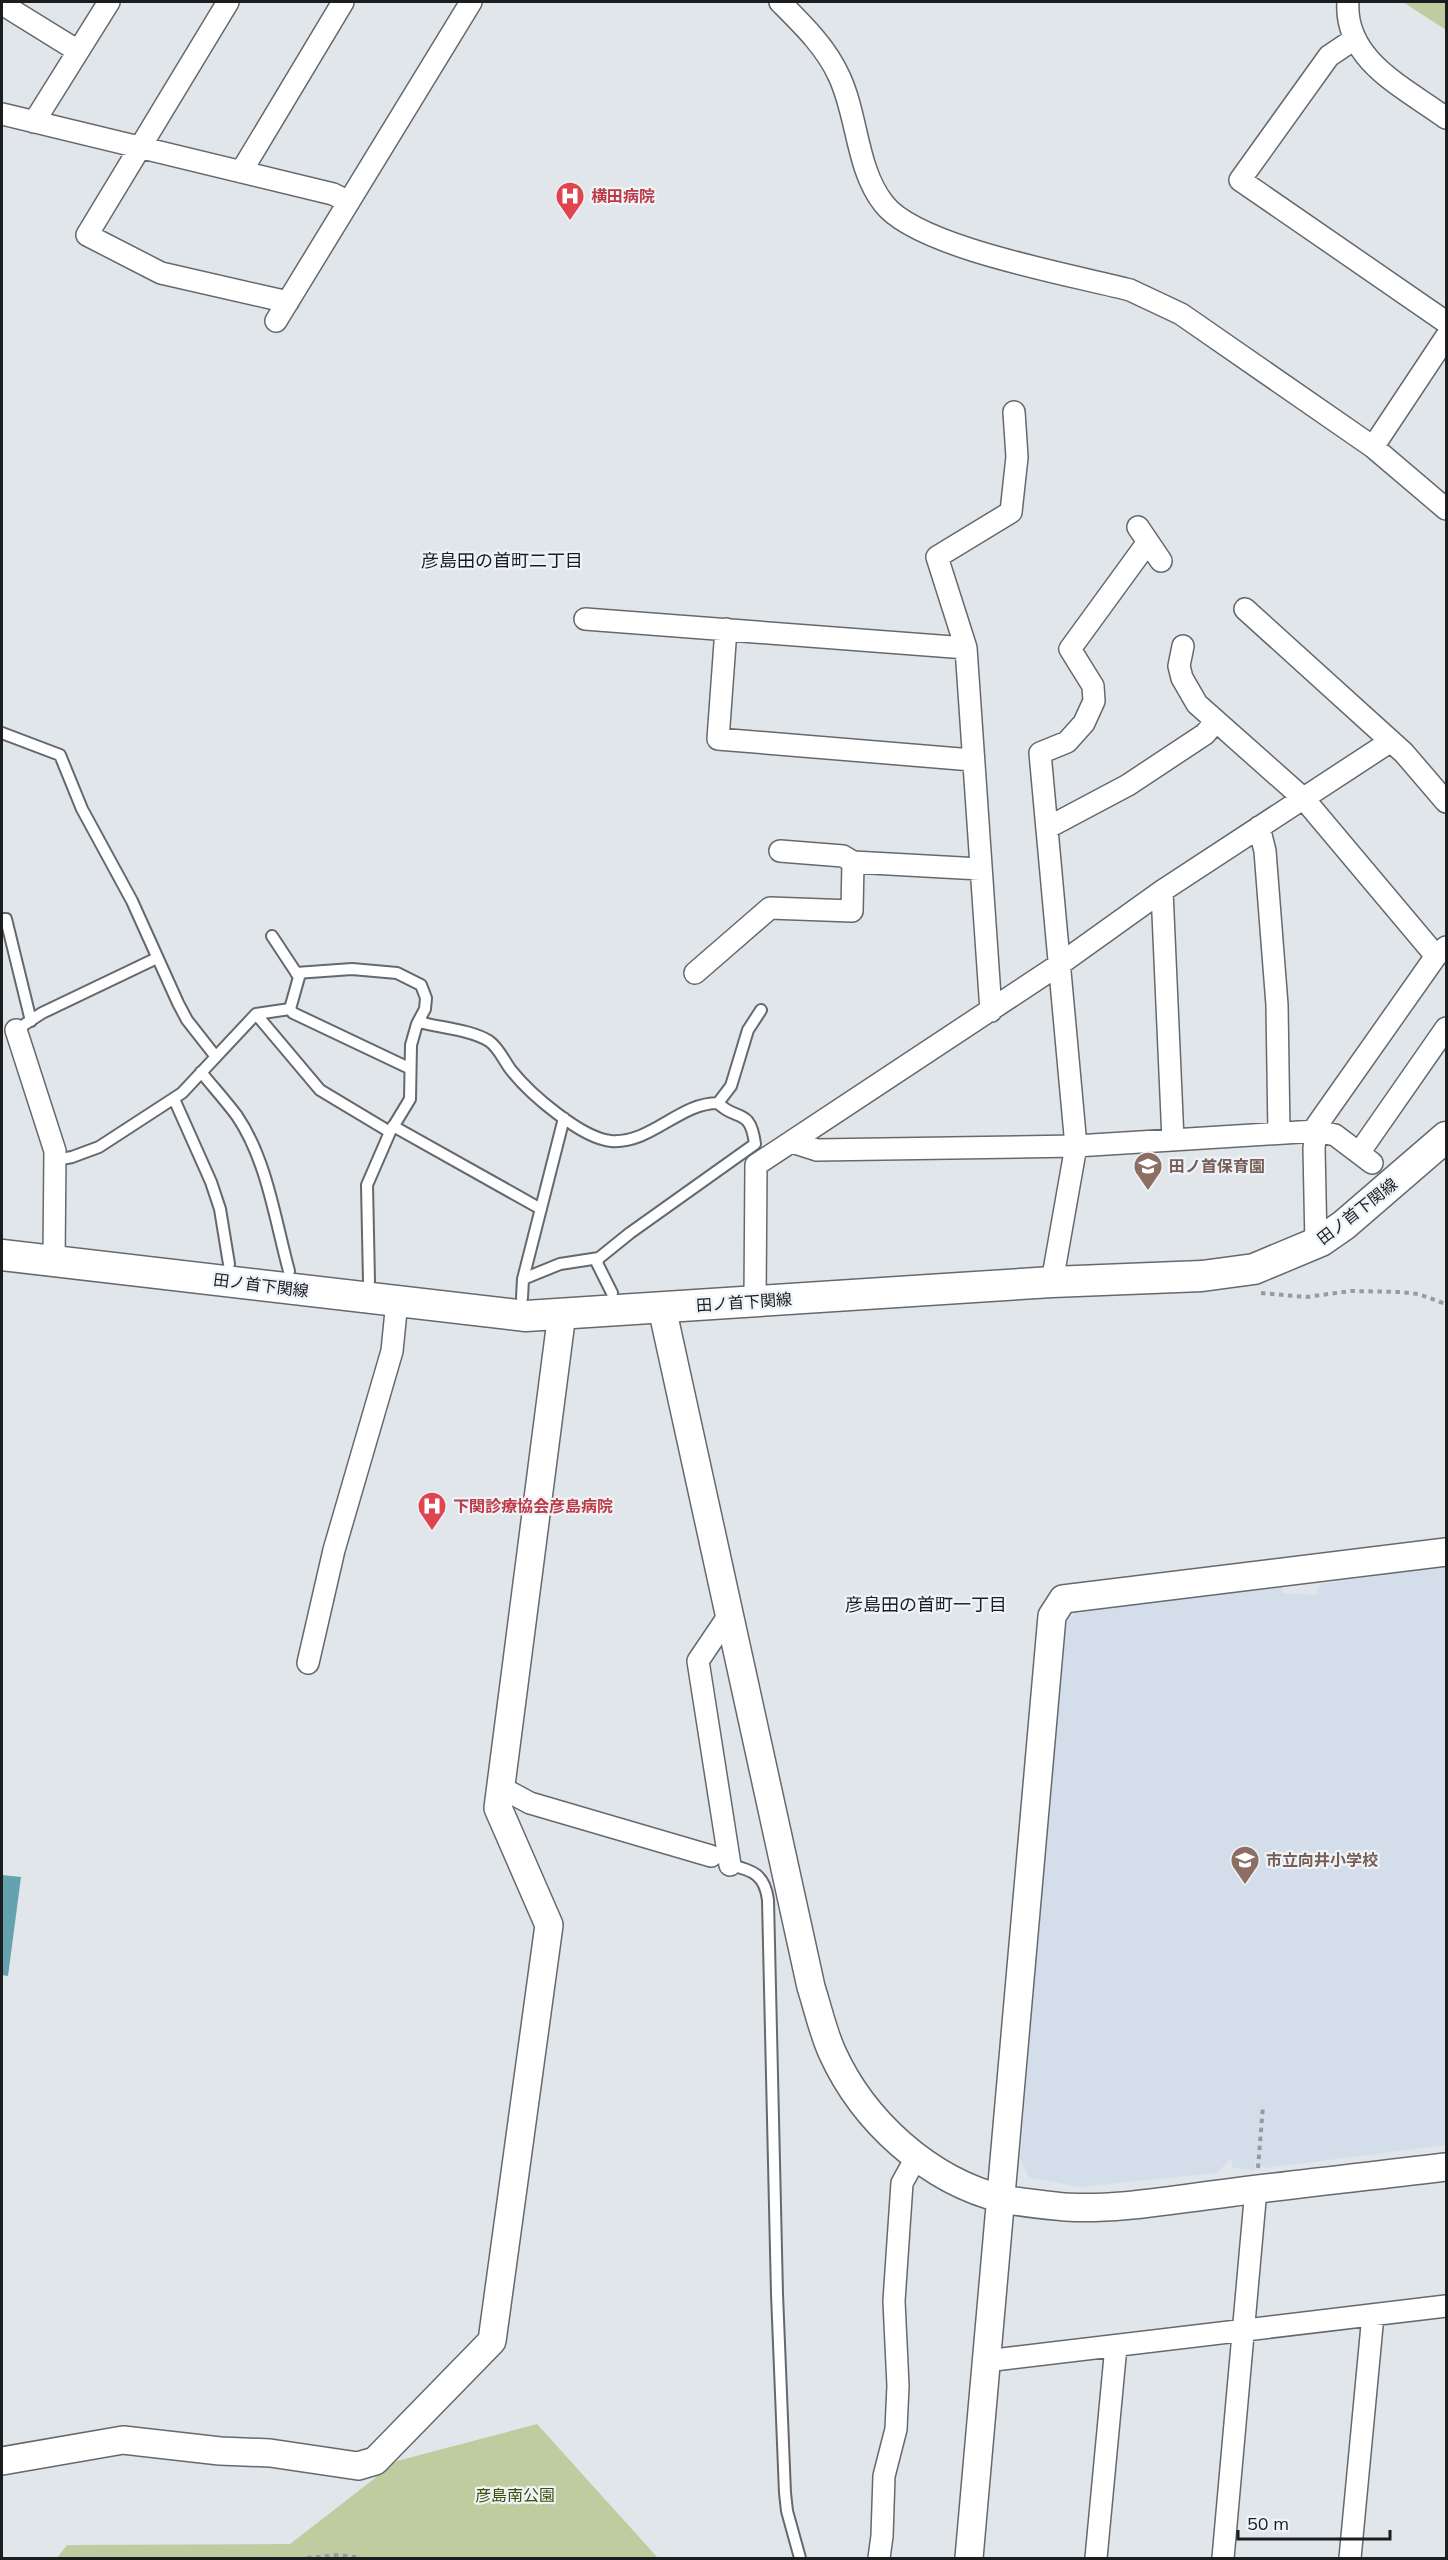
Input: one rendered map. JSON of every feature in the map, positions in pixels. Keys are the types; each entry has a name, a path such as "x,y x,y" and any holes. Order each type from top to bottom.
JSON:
{"main road":[{"name":"田ノ首下関線","path":"2,1255 526,1316 1240,1272 1276,1262 1316,1244 1344,1225 1446,1137"}],"street":[{"path":"34,122 109,2"},
{"path":"228,2 87,235 161,273 288,302"},
{"path":"241,172 343,2"},
{"path":"276,321 471,2"},
{"path":"780,2 813,37 840,77 873,182 883,203 897,219 951,244 1130,290 1155,299 1181,314 1373,447 1446,508"},
{"path":"1348,2 1347,16 1353,40 1374,67 1446,118"},
{"path":"2,4 78,51"},
{"path":"1353,40 1329,56 1240,180 1446,322"},
{"path":"2,114 333,194 349,202"},
{"path":"1373,447 1446,337"},
{"path":"991,1011 966,648 937,557 1011,512 1017,457 1014,412"},
{"path":"1052,1282 1076,1146 1040,753 1067,742 1084,723 1094,701 1093,686 1070,649 1143,535 1161,561"},
{"path":"1245,609 1391,741 1446,802"},
{"path":"585,619 966,648"},
{"path":"726,628 718,739 972,760"},
{"path":"1183,646 1179,666 1185,688 1197,704 1304,799 1441,951 1317,1125 1316,1244"},
{"path":"1047,828 1128,785 1205,734 1216,721"},
{"path":"755,1301 756,1165 991,1011 1162,891 1391,741"},
{"path":"1258,827 1265,851 1277,1005 1279,1133"},
{"path":"780,851 843,856 853,862 980,869"},
{"path":"694,974 770,908 852,911 853,862"},
{"path":"1162,891 1173,1140"},
{"path":"23,1026 56,1160 54,1260"},
{"path":"792,1142 817,1150 1076,1146 1316,1131 1335,1135 1365,1158 1446,1028"},
{"path":"308,1663 334,1550 392,1351 397,1301"},
{"path":"662,1308 811,1987 832,2052 854,2092 897,2142 931,2167 971,2187 1001,2198 1067,2207 1094,2207 1446,2167"},
{"path":"2,2461 123,2440 220,2451 270,2453 358,2466 375,2461 492,2341 549,1925 498,1808 562,1313"},
{"path":"969,2559 1052,1616 1063,1599 1446,1552"},
{"path":"729,1616 698,1661 730,1865"},
{"path":"500,1787 530,1803 711,1856"},
{"path":"879,2559 884,2476 896,2429 898,2386 894,2301 902,2183 916,2156"},
{"path":"1223,2559 1256,2189"},
{"path":"986,2361 1446,2306"},
{"path":"1350,2559 1373,2315"},
{"path":"1096,2559 1116,2346"}],"lane":[{"path":"2,733 60,754 82,809 132,902 187,1020 216,1057"},
{"path":"2,919 6,919 23,1026 157,958"},
{"path":"272,936 299,977 290,1009"},
{"path":"296,973 352,969 397,973 421,985 426,998 411,1045 410,1099 391,1129 367,1185 369,1281"},
{"path":"56,1160 99,1147 174,1099 255,1014 290,1009"},
{"path":"290,1009 293,1013 409,1068"},
{"path":"718,1103 729,1091 747,1030 761,1010"},
{"path":"255,1014 320,1090 541,1209"},
{"path":"421,1019 423,1023 483,1038 492,1044 528,1088 564,1118 600,1138 615,1141 654,1129 702,1104 718,1103 747,1119 754,1132 755,1144 630,1233 599,1258 560,1264 524,1279"},
{"path":"201,1072 237,1117 249,1139 262,1170 289,1271"},
{"path":"174,1099 211,1182 220,1209 229,1264"},
{"path":"522,1298 524,1279 564,1118"},
{"path":"599,1258 597,1263 612,1293"},
{"path":"730,1865 755,1872 765,1883 767,1891 785,2493 787,2511 800,2559"}],"path":[{"path":"1240,1272 1250,1292 1306,1297 1351,1291 1401,1292 1446,1304"},
{"path":"1256,2189 1263,2106"},
{"path":"307,2559 339,2556 362,2559"}],"shaded area":[{"name":"市立向井小学校","path":"1446,1566 1446,2145 1266,2168 1255,2162 1255,2170 1233,2168 1231,2158 1217,2173 1079,2187 1029,2177 1020,2159 1064,1626 1074,1613 1282,1585 1283,1593 1316,1595 1320,1584"}],"green space":[{"path":"1403,2 1446,2 1446,30"},
{"name":"彦島南公園","path":"537,2424 658,2558 57,2558 67,2545 290,2544 397,2461"}],"water":[{"path":"2,1875 21,1877 8,1976 2,1975"}],"place":[{"name":"横田病院","path":"570,222"},
{"name":"田ノ首保育園","path":"1148,1192"},
{"name":"下関診療協会彦島病院","path":"432,1532"},
{"name":"市立向井小学校","path":"1245,1886"}],"district":[{"name":"彦島田の首町二丁目","path":"502,561"},
{"name":"彦島田の首町一丁目","path":"926,1605"}]}
